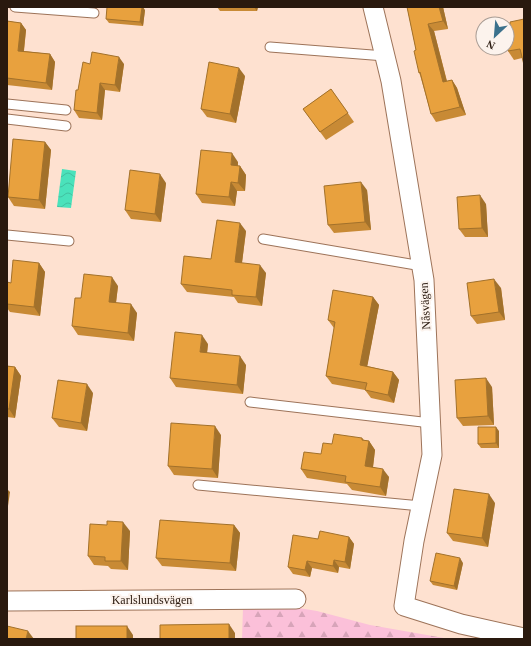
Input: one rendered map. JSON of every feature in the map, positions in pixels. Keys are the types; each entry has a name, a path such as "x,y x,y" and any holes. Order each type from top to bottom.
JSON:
{"street":[{"name":"Nåsvägen","path":"373,7 391,81 424,280 432,454 414,541 404,606 461,624 524,638"},
{"name":"Karlslundsvägen","path":"7,601 296,599"}],"lane":[{"path":"15,7 94,13"},
{"path":"270,47 385,56"},
{"path":"7,104 66,110"},
{"path":"7,119 66,126"},
{"path":"7,235 70,241"},
{"path":"263,239 422,266"},
{"path":"250,402 431,423"},
{"path":"198,485 421,506"}],"green space":[{"path":"287,606 317,611 370,625 444,638 242,639 243,608"}],"water":[{"path":"62,169 76,171 71,208 57,207"}],"building":[{"path":"107,7 142,7 140,22 106,19"},
{"path":"407,7 439,7 443,21 428,24 443,82 452,80 460,107 431,114 414,51 416,50"},
{"path":"524,19 524,65 520,49 515,50 515,21"},
{"path":"7,21 21,23 18,51 50,54 46,83 7,78"},
{"path":"92,52 119,57 115,85 100,83 97,113 74,110 76,90 78,90 83,62 90,64"},
{"path":"209,62 239,68 230,114 201,109"},
{"path":"331,89 348,113 320,132 303,109"},
{"path":"13,139 45,142 39,200 8,197"},
{"path":"201,150 232,153 231,165 240,166 238,183 231,182 229,197 196,194"},
{"path":"130,170 160,174 155,214 125,210"},
{"path":"361,182 365,222 328,225 324,186"},
{"path":"480,195 482,228 459,229 457,197"},
{"path":"217,220 240,223 235,262 260,265 256,297 232,295 232,290 181,284 184,256 211,259"},
{"path":"13,260 39,263 34,307 7,304 7,282 11,283"},
{"path":"84,274 112,277 109,302 131,304 128,333 72,326 75,298 81,298"},
{"path":"494,279 499,312 471,316 467,283"},
{"path":"333,290 373,297 360,365 393,372 388,395 365,390 367,383 326,376 335,322 328,320"},
{"path":"175,332 202,335 200,352 240,356 237,385 170,378"},
{"path":"7,366 15,367 9,409 7,409"},
{"path":"486,378 488,416 457,418 455,380"},
{"path":"58,380 87,384 81,423 52,418"},
{"path":"171,423 215,426 212,469 168,466"},
{"path":"478,427 496,427 496,443 478,444"},
{"path":"334,434 362,438 362,440 369,441 365,466 383,469 380,487 345,482 346,476 301,469 304,452 321,454 323,443 332,444"},
{"path":"454,489 489,494 482,538 447,533"},
{"path":"160,520 234,525 230,563 156,558"},
{"path":"107,521 123,522 121,561 105,561 105,557 88,556 90,524 107,525"},
{"path":"320,531 349,537 345,562 334,560 333,566 307,561 305,570 288,567 293,535 318,539"},
{"path":"436,553 460,558 454,586 430,581"},
{"path":"229,624 229,639 160,639 160,625"},
{"path":"7,626 28,631 26,639 7,639"},
{"path":"76,626 127,626 127,639 76,639"}]}
